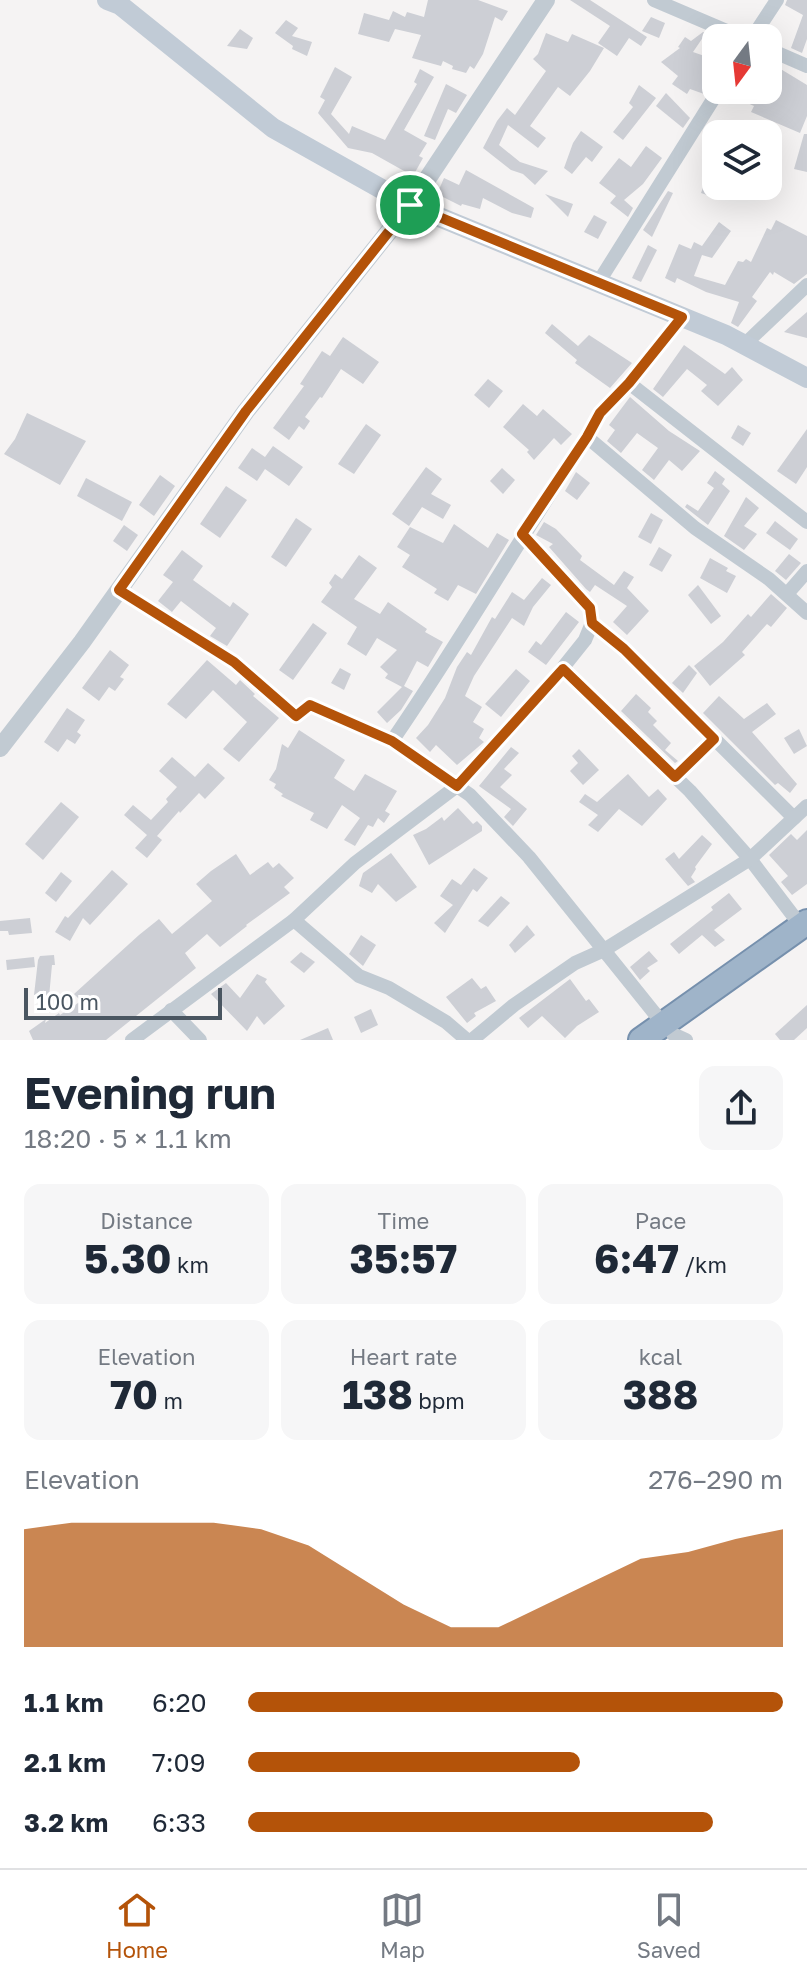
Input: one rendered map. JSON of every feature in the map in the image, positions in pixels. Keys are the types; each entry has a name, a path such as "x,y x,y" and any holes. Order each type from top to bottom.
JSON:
{"highway":[{"path":"641,1040 672,1035 805,929"}],"main road":[{"path":"115,2 273,128 410,205 682,317 807,378"}],"street":[{"path":"0,748 119,590 246,411 410,205 546,0"},
{"path":"654,0 710,24"},
{"path":"761,24 777,0"},
{"path":"782,55 807,66"},
{"path":"598,283 710,104"},
{"path":"744,345 807,285"},
{"path":"392,741 449,657 522,534 600,413 629,383 682,317"},
{"path":"629,383 807,522"},
{"path":"587,437 695,528 787,594 807,613"},
{"path":"132,1040 294,920 355,863 457,786 563,669 585,640 592,623 590,608 522,534"},
{"path":"787,594 807,571"},
{"path":"119,590 234,662 296,716 310,705 392,741 470,795 529,857 672,1035"},
{"path":"592,623 624,649 794,818"},
{"path":"563,669 675,777 750,859 805,929"},
{"path":"675,777 714,739"},
{"path":"294,920 359,976 389,988 470,1040 575,963 604,950 750,859 807,806"},
{"path":"171,1010 200,1040"}],"building":[{"path":"428,0 478,0 508,11 502,21 495,17 483,54 474,69 470,66 466,73 452,69 453,66 443,61 441,66 412,58 421,35 395,29 389,42 358,34 364,13 389,20 393,11 405,17 407,12 424,17"},
{"path":"570,0 590,0 647,37 641,46 629,38 617,56 598,43 610,26"},
{"path":"787,0 807,0 807,39 802,53 791,48 803,15 785,5"},
{"path":"651,17 665,23 659,38 642,31"},
{"path":"286,20 298,28 292,36 312,42 307,56 292,49 293,46 275,33"},
{"path":"240,29 253,38 247,49 227,46"},
{"path":"546,33 568,42 572,34 604,48 570,96 558,87 530,126 546,138 538,148 508,125 499,145 520,162 548,171 535,185 483,148 507,108 515,115 546,71 533,59"},
{"path":"702,33 702,39 693,52 702,55 702,93 690,89 687,94 672,84 678,76 661,62 680,48 685,37 691,41"},
{"path":"335,67 352,77 331,114 349,134 352,126 385,140 417,84 414,82 420,69 434,77 404,130 427,143 413,176 372,153 348,148 318,113 325,100 320,97"},
{"path":"782,70 807,85 807,116 800,133 782,125 782,120 770,120 751,112 754,106 750,104 782,104"},
{"path":"446,84 467,95 456,113 448,109 435,140 424,136"},
{"path":"639,85 656,98 623,140 613,132 633,107 629,103"},
{"path":"666,93 690,118 683,128 656,106"},
{"path":"581,131 603,147 592,162 586,157 572,174 564,168"},
{"path":"804,134 807,134 807,172 794,169"},
{"path":"646,146 662,158 643,184 624,200 633,208 628,217 610,203 616,196 599,183 619,158 631,167"},
{"path":"466,170 534,208 531,218 512,213 483,198 480,209 461,206 437,194 444,178 459,185"},
{"path":"668,191 673,193 652,237 643,230"},
{"path":"545,194 573,204 568,217"},
{"path":"594,215 607,222 598,239 584,232"},
{"path":"776,220 807,236 807,274 794,284 770,272 752,297 757,301 738,327 731,323 739,302 706,292 677,278 675,283 665,278 679,244 691,249 694,242 702,246 719,222 731,231 712,258 702,255 694,276 725,285 738,261 746,259 751,262 767,228 771,230"},
{"path":"648,245 657,250 641,282 632,278"},
{"path":"807,312 807,338 784,332"},
{"path":"552,324 578,346 589,335 632,363 610,388 575,363 577,360 545,333"},
{"path":"343,337 379,362 363,384 341,369 305,417 310,421 304,430 299,426 289,440 273,428 304,386 300,384 322,351 330,356"},
{"path":"684,345 725,374 732,367 743,380 718,406 701,391 707,385 687,369 663,397 653,389"},
{"path":"488,379 503,391 489,408 474,395"},
{"path":"630,397 669,431 700,451 682,471 669,460 654,480 642,470 658,448 637,433 621,453 607,441 615,430 609,425"},
{"path":"523,404 537,416 543,409 572,434 561,445 554,438 534,460 527,452 529,450 503,427"},
{"path":"27,413 86,441 60,485 4,454"},
{"path":"366,424 381,435 354,474 338,464"},
{"path":"738,425 751,433 743,446 731,438"},
{"path":"807,429 807,467 796,484 777,471"},
{"path":"273,446 303,467 289,486 265,469 257,481 238,468 252,448 265,457"},
{"path":"426,467 442,479 431,494 451,505 443,519 422,507 409,526 392,514"},
{"path":"502,468 515,480 503,494 490,481"},
{"path":"715,471 725,479 722,484 730,491 708,525 685,507 687,504 698,511 714,488 707,483"},
{"path":"576,472 590,483 577,500 565,491"},
{"path":"160,475 175,486 154,516 139,505"},
{"path":"86,478 132,502 122,521 77,496"},
{"path":"226,486 247,500 220,538 200,524"},
{"path":"746,497 759,508 744,526 757,534 744,550 724,536"},
{"path":"651,513 663,520 651,544 638,537"},
{"path":"296,518 312,529 286,567 271,557"},
{"path":"775,521 798,539 790,550 766,533"},
{"path":"544,522 556,529 582,556 580,560 614,585 624,571 634,577 627,588 649,611 627,635 613,622 627,606 595,585 590,592 586,589 549,547 553,544 536,535"},
{"path":"454,524 488,548 497,533 509,540 476,594 458,585 448,601 434,593 437,589 402,567 410,555 397,547 410,527 443,543"},
{"path":"124,525 138,535 127,551 113,541"},
{"path":"659,547 672,555 662,572 649,565"},
{"path":"182,550 203,566 193,580 230,607 233,602 249,614 227,646 210,636 216,628 181,601 172,612 158,601 173,582 163,575"},
{"path":"789,554 801,563 786,580 775,571"},
{"path":"359,555 377,568 354,599 380,614 388,602 427,629 425,632 443,642 428,667 417,661 404,686 413,691 401,710 387,723 377,712 402,687 385,678 388,674 380,667 397,650 377,638 366,656 347,644 357,627 321,602 332,587 329,583 335,574 342,579"},
{"path":"710,558 736,576 727,593 700,578"},
{"path":"542,578 551,585 533,607 524,626 512,618 474,676 465,696 482,707 473,722 484,729 479,738 484,742 457,765 436,745 430,752 416,738 445,698 457,667 467,652 471,655 492,617 495,619 512,592 524,600"},
{"path":"698,585 721,616 711,624 688,595"},
{"path":"771,594 787,608 771,627 767,624 742,652 745,655 710,686 694,666 723,642 748,614 751,617"},
{"path":"566,612 579,622 546,665 528,652 536,641 541,645"},
{"path":"313,623 327,633 293,680 279,670"},
{"path":"110,650 129,665 115,691 109,687 99,701 82,688"},
{"path":"207,660 236,685 240,680 279,718 239,762 223,749 247,722 213,690 186,719 167,704"},
{"path":"689,665 697,673 683,693 672,683"},
{"path":"340,668 351,674 344,690 331,683"},
{"path":"516,669 530,681 501,717 485,704"},
{"path":"636,694 651,708 648,712 657,721 653,725 671,743 665,750 678,761 675,763 621,711"},
{"path":"719,696 744,719 767,703 776,714 752,732 797,784 790,793 778,783 775,785 703,713"},
{"path":"67,708 85,720 77,732 81,735 75,744 67,739 58,752 44,742"},
{"path":"799,729 807,746 794,754 784,738"},
{"path":"299,730 345,760 334,778 354,791 365,774 397,791 385,811 390,814 384,823 378,818 373,827 368,825 355,846 344,840 360,818 342,805 327,829 310,820 314,813 281,796 283,794 274,788 276,784 269,780 276,769 282,744 288,748"},
{"path":"511,747 519,753 504,769 512,775 500,787 527,809 513,826 504,817 511,809 479,786"},
{"path":"579,749 599,770 583,785 570,771 578,763 572,756"},
{"path":"172,757 195,777 208,763 225,778 205,799 199,793 179,811 157,836 162,840 147,858 135,848 147,835 124,815 133,805 151,820 168,802 166,799 177,787 159,771"},
{"path":"628,774 649,797 658,789 667,799 642,826 619,809 598,832 588,825 598,815 579,802 585,794 597,802"},
{"path":"61,802 79,817 43,860 25,844"},
{"path":"458,808 473,824 477,821 482,831 429,865 413,835 442,817 444,821"},
{"path":"807,830 807,884 792,895 781,882 788,876 769,855 791,834 797,840"},
{"path":"702,835 712,844 695,867 691,877 695,882 688,886 665,859 674,852 679,859"},
{"path":"391,853 417,887 396,902 378,884 372,893 359,886 363,873"},
{"path":"236,854 250,875 268,862 273,868 279,863 294,878 284,887 290,893 220,947 207,934 185,953 196,968 106,1040 33,1040 29,1031 81,1001 74,994 159,919 172,934 212,901 196,884"},
{"path":"474,868 488,878 477,892 473,889 445,933 434,923 453,905 440,896 452,879 461,885"},
{"path":"112,870 128,884 90,925 83,918 70,941 55,932 65,916 68,918"},
{"path":"61,872 72,881 56,902 45,893"},
{"path":"729,893 742,909 714,930 725,940 715,947 702,935 679,954 670,944"},
{"path":"501,896 510,903 488,927 478,921"},
{"path":"30,918 32,933 9,935 8,931 0,931 0,921"},
{"path":"527,925 535,935 515,953 509,945"},
{"path":"361,935 376,945 363,966 349,954"},
{"path":"649,951 658,961 647,968 650,971 640,980 630,967"},
{"path":"301,952 315,962 304,973 290,962"},
{"path":"54,955 49,997 34,995 40,956"},
{"path":"34,957 35,967 7,970 6,960"},
{"path":"257,974 267,979 265,982 285,1006 264,1025 257,1016 247,1031 211,994 226,983 240,998"},
{"path":"472,978 481,989 486,986 496,1001 474,1013 476,1016 467,1023 446,997"},
{"path":"570,979 586,1001 589,999 599,1012 565,1038 542,1016 528,1028 519,1018"},
{"path":"807,1005 807,1028 794,1040 780,1040 775,1034"},
{"path":"371,1009 378,1025 361,1033 354,1017"},
{"path":"328,1028 333,1040 300,1040"}],"route":[{"path":"410,205 682,317 629,383 600,413 522,534 590,608 592,623 624,649 714,739 675,777 563,669 457,786 392,741 310,705 296,716 234,662 119,590 246,411 410,205"}]}
